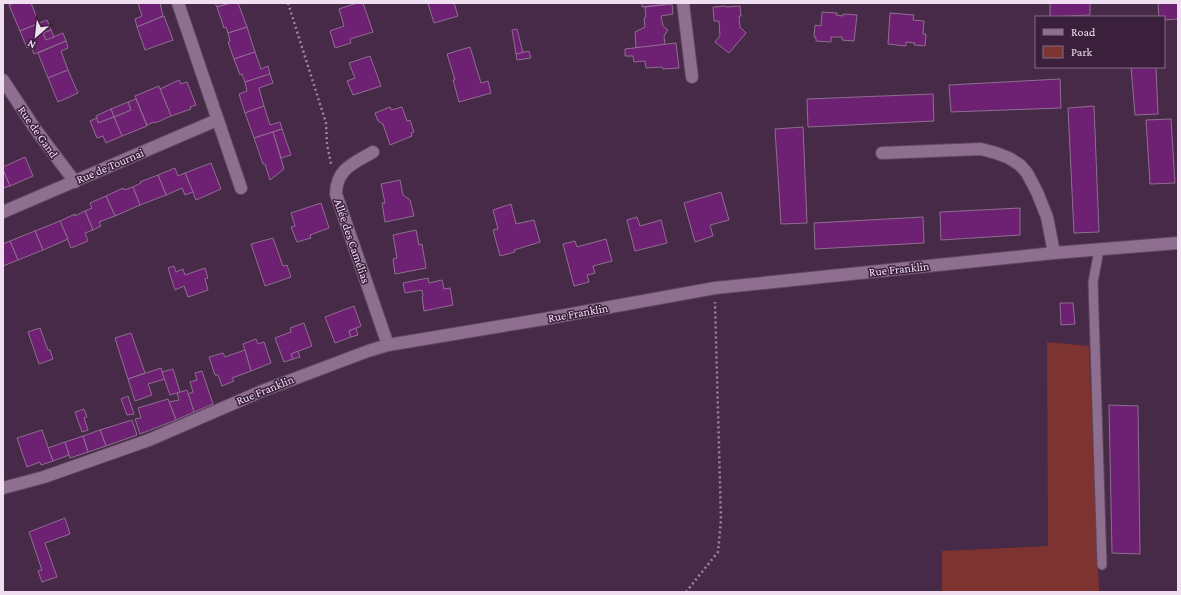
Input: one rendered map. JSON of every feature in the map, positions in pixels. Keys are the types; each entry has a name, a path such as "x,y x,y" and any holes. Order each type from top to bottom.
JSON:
{"street":[{"path":"178,3 241,188"},
{"path":"683,3 692,77"},
{"name":"Rue de Gand","path":"3,80 36,130 75,182"},
{"name":"Rue de Tournai","path":"3,212 217,120"},
{"path":"882,153 981,149 1009,158 1020,165 1027,173 1037,192 1047,217 1054,253"},
{"name":"Allée des Camélias","path":"372,152 342,172 337,183 336,194 388,345"},
{"name":"Rue Franklin","path":"3,488 44,477 149,440 262,391 368,351 388,345 715,288 1054,253 1178,243"}],"lane":[{"path":"1099,250 1094,282 1102,566"}],"path":[{"path":"288,3 326,123 327,144 331,165"},
{"path":"686,592 718,552 721,520 715,288"}],"green space":[{"path":"1047,342 1089,346 1099,592 942,592 942,551 1048,546"}],"building":[{"path":"14,3 31,3 39,23 20,31 9,5"},
{"path":"138,3 160,3 163,16 137,27 135,19 142,16"},
{"path":"215,3 231,3 217,7"},
{"path":"231,3 238,3 247,27 228,33 226,27 224,28 217,7"},
{"path":"357,3 363,3 373,32 350,39 351,43 335,48 330,31 344,26 339,9"},
{"path":"428,3 454,3 458,16 434,23"},
{"path":"642,3 667,3 667,4 642,7"},
{"path":"1050,3 1090,3 1090,15 1050,16"},
{"path":"1158,3 1178,3 1178,19 1165,20 1165,16 1159,16"},
{"path":"672,4 673,14 661,16 663,26 668,30 664,36 665,45 636,48 635,32 645,27 645,7"},
{"path":"740,6 740,27 746,33 729,53 715,42 720,36 719,21 714,21 713,7"},
{"path":"822,12 837,13 836,15 843,16 843,14 857,15 854,41 842,40 842,37 831,37 831,42 816,41 816,37 814,37 815,25 821,26"},
{"path":"890,13 914,15 913,20 924,21 923,34 926,34 925,46 914,45 915,43 906,42 906,46 888,44"},
{"path":"164,16 173,40 145,50 137,27"},
{"path":"47,20 51,30 43,33 46,40 63,33 66,41 34,54 31,46 27,48 20,31"},
{"path":"247,27 255,52 234,59 228,42 230,41 228,33"},
{"path":"517,29 523,53 516,54 512,30"},
{"path":"51,30 54,37 46,40 43,33"},
{"path":"66,41 68,48 61,51 68,70 48,78 38,53"},
{"path":"676,43 679,68 646,68 645,61 634,62 633,56 625,56 625,49"},
{"path":"470,47 481,83 488,81 491,93 459,102 453,80 455,80 447,54"},
{"path":"529,51 531,58 517,60 516,54"},
{"path":"255,52 261,69 268,66 270,74 245,82 242,74 240,75 234,59"},
{"path":"370,56 381,86 353,95 347,81 355,78 349,63"},
{"path":"1131,68 1156,68 1158,114 1135,115"},
{"path":"68,70 78,93 58,102 48,78"},
{"path":"270,74 273,83 259,88 264,106 245,113 239,94 247,91 245,82"},
{"path":"1060,79 1061,108 951,112 949,85"},
{"path":"179,80 181,84 187,82 196,105 190,107 191,109 171,116 160,89"},
{"path":"159,86 171,116 147,125 135,96"},
{"path":"933,94 934,121 808,127 807,99"},
{"path":"136,99 147,126 122,136 114,117 131,110 128,102"},
{"path":"128,102 131,110 114,117 111,109"},
{"path":"264,106 270,125 280,122 282,129 254,138 245,113"},
{"path":"1094,106 1099,232 1074,233 1068,108"},
{"path":"390,107 391,110 402,107 407,121 410,120 414,132 411,133 412,136 390,145 383,124 378,121 375,113"},
{"path":"111,109 114,117 98,123 96,116"},
{"path":"114,117 122,136 106,143 103,136 97,138 90,121 97,118 98,123"},
{"path":"1171,119 1175,183 1150,184 1146,120"},
{"path":"803,127 807,223 781,224 775,129"},
{"path":"282,129 291,155 281,158 273,132"},
{"path":"273,132 284,169 270,180 254,138"},
{"path":"25,157 33,176 10,186 3,167"},
{"path":"211,163 221,189 196,200 185,173"},
{"path":"175,168 178,176 185,173 193,192 185,195 182,188 166,195 158,175"},
{"path":"3,170 10,186 3,188"},
{"path":"158,175 166,195 140,205 133,187 141,183 140,182"},
{"path":"400,180 403,195 410,200 414,216 385,222 382,203 385,203 381,184"},
{"path":"133,187 140,205 115,216 106,196 123,188 124,190"},
{"path":"721,192 729,220 710,225 713,236 695,242 684,203"},
{"path":"106,196 115,216 99,222 101,226 93,230 85,211 92,208 90,203"},
{"path":"321,203 329,228 310,235 311,238 297,242 291,227 295,226 291,213"},
{"path":"511,204 516,224 534,220 540,242 500,256 493,230 498,229 493,210"},
{"path":"1020,208 1020,235 941,240 940,212"},
{"path":"85,211 93,230 85,233 88,241 71,248 60,221"},
{"path":"637,217 640,226 661,220 667,243 635,251 627,220"},
{"path":"923,217 924,243 815,249 814,223"},
{"path":"60,221 68,239 43,250 35,231"},
{"path":"416,230 419,245 422,244 426,268 395,274 393,259 397,258 393,235"},
{"path":"35,231 43,250 18,260 10,241"},
{"path":"273,238 283,266 287,265 291,277 265,286 251,244"},
{"path":"606,239 612,261 593,266 595,273 587,275 589,282 574,286 563,244 575,241 577,247"},
{"path":"10,241 18,260 3,266 3,244"},
{"path":"174,266 176,272 183,269 185,275 205,268 208,278 205,279 208,290 188,297 184,286 175,290 168,268"},
{"path":"428,278 429,283 442,280 444,289 450,288 453,305 424,311 422,290 405,293 403,283"},
{"path":"1060,303 1073,303 1075,324 1061,325"},
{"path":"354,306 361,326 349,331 351,337 335,343 325,317"},
{"path":"304,323 312,346 291,354 293,359 284,362 275,338 291,332 290,328"},
{"path":"40,328 53,359 39,364 28,332"},
{"path":"356,328 358,335 351,337 349,331"},
{"path":"131,333 145,373 128,379 115,338"},
{"path":"256,339 258,344 264,342 271,363 251,371 243,344"},
{"path":"245,350 251,371 232,378 234,381 222,386 218,375 215,375 209,357 223,353 225,357"},
{"path":"298,351 300,357 293,359 291,354"},
{"path":"161,368 165,379 148,384 152,395 135,401 128,379"},
{"path":"173,369 180,392 170,395 162,372"},
{"path":"202,371 213,404 194,412 188,394 193,392 190,382 197,380 195,373"},
{"path":"187,390 194,412 176,420 169,402 179,400 177,393"},
{"path":"128,396 134,414 127,415 121,399"},
{"path":"168,399 176,420 140,434 135,419 141,418 138,408"},
{"path":"1109,405 1138,406 1140,554 1112,553"},
{"path":"84,409 87,417 84,418 88,430 82,432 75,412"},
{"path":"132,420 137,435 106,446 100,430"},
{"path":"42,430 53,461 41,465 40,462 27,467 17,438"},
{"path":"100,430 106,446 88,452 83,436"},
{"path":"83,436 88,452 70,458 65,442"},
{"path":"65,442 69,455 53,461 48,448"},
{"path":"65,518 70,534 45,543 57,577 42,582 38,571 42,570 29,532"}]}
